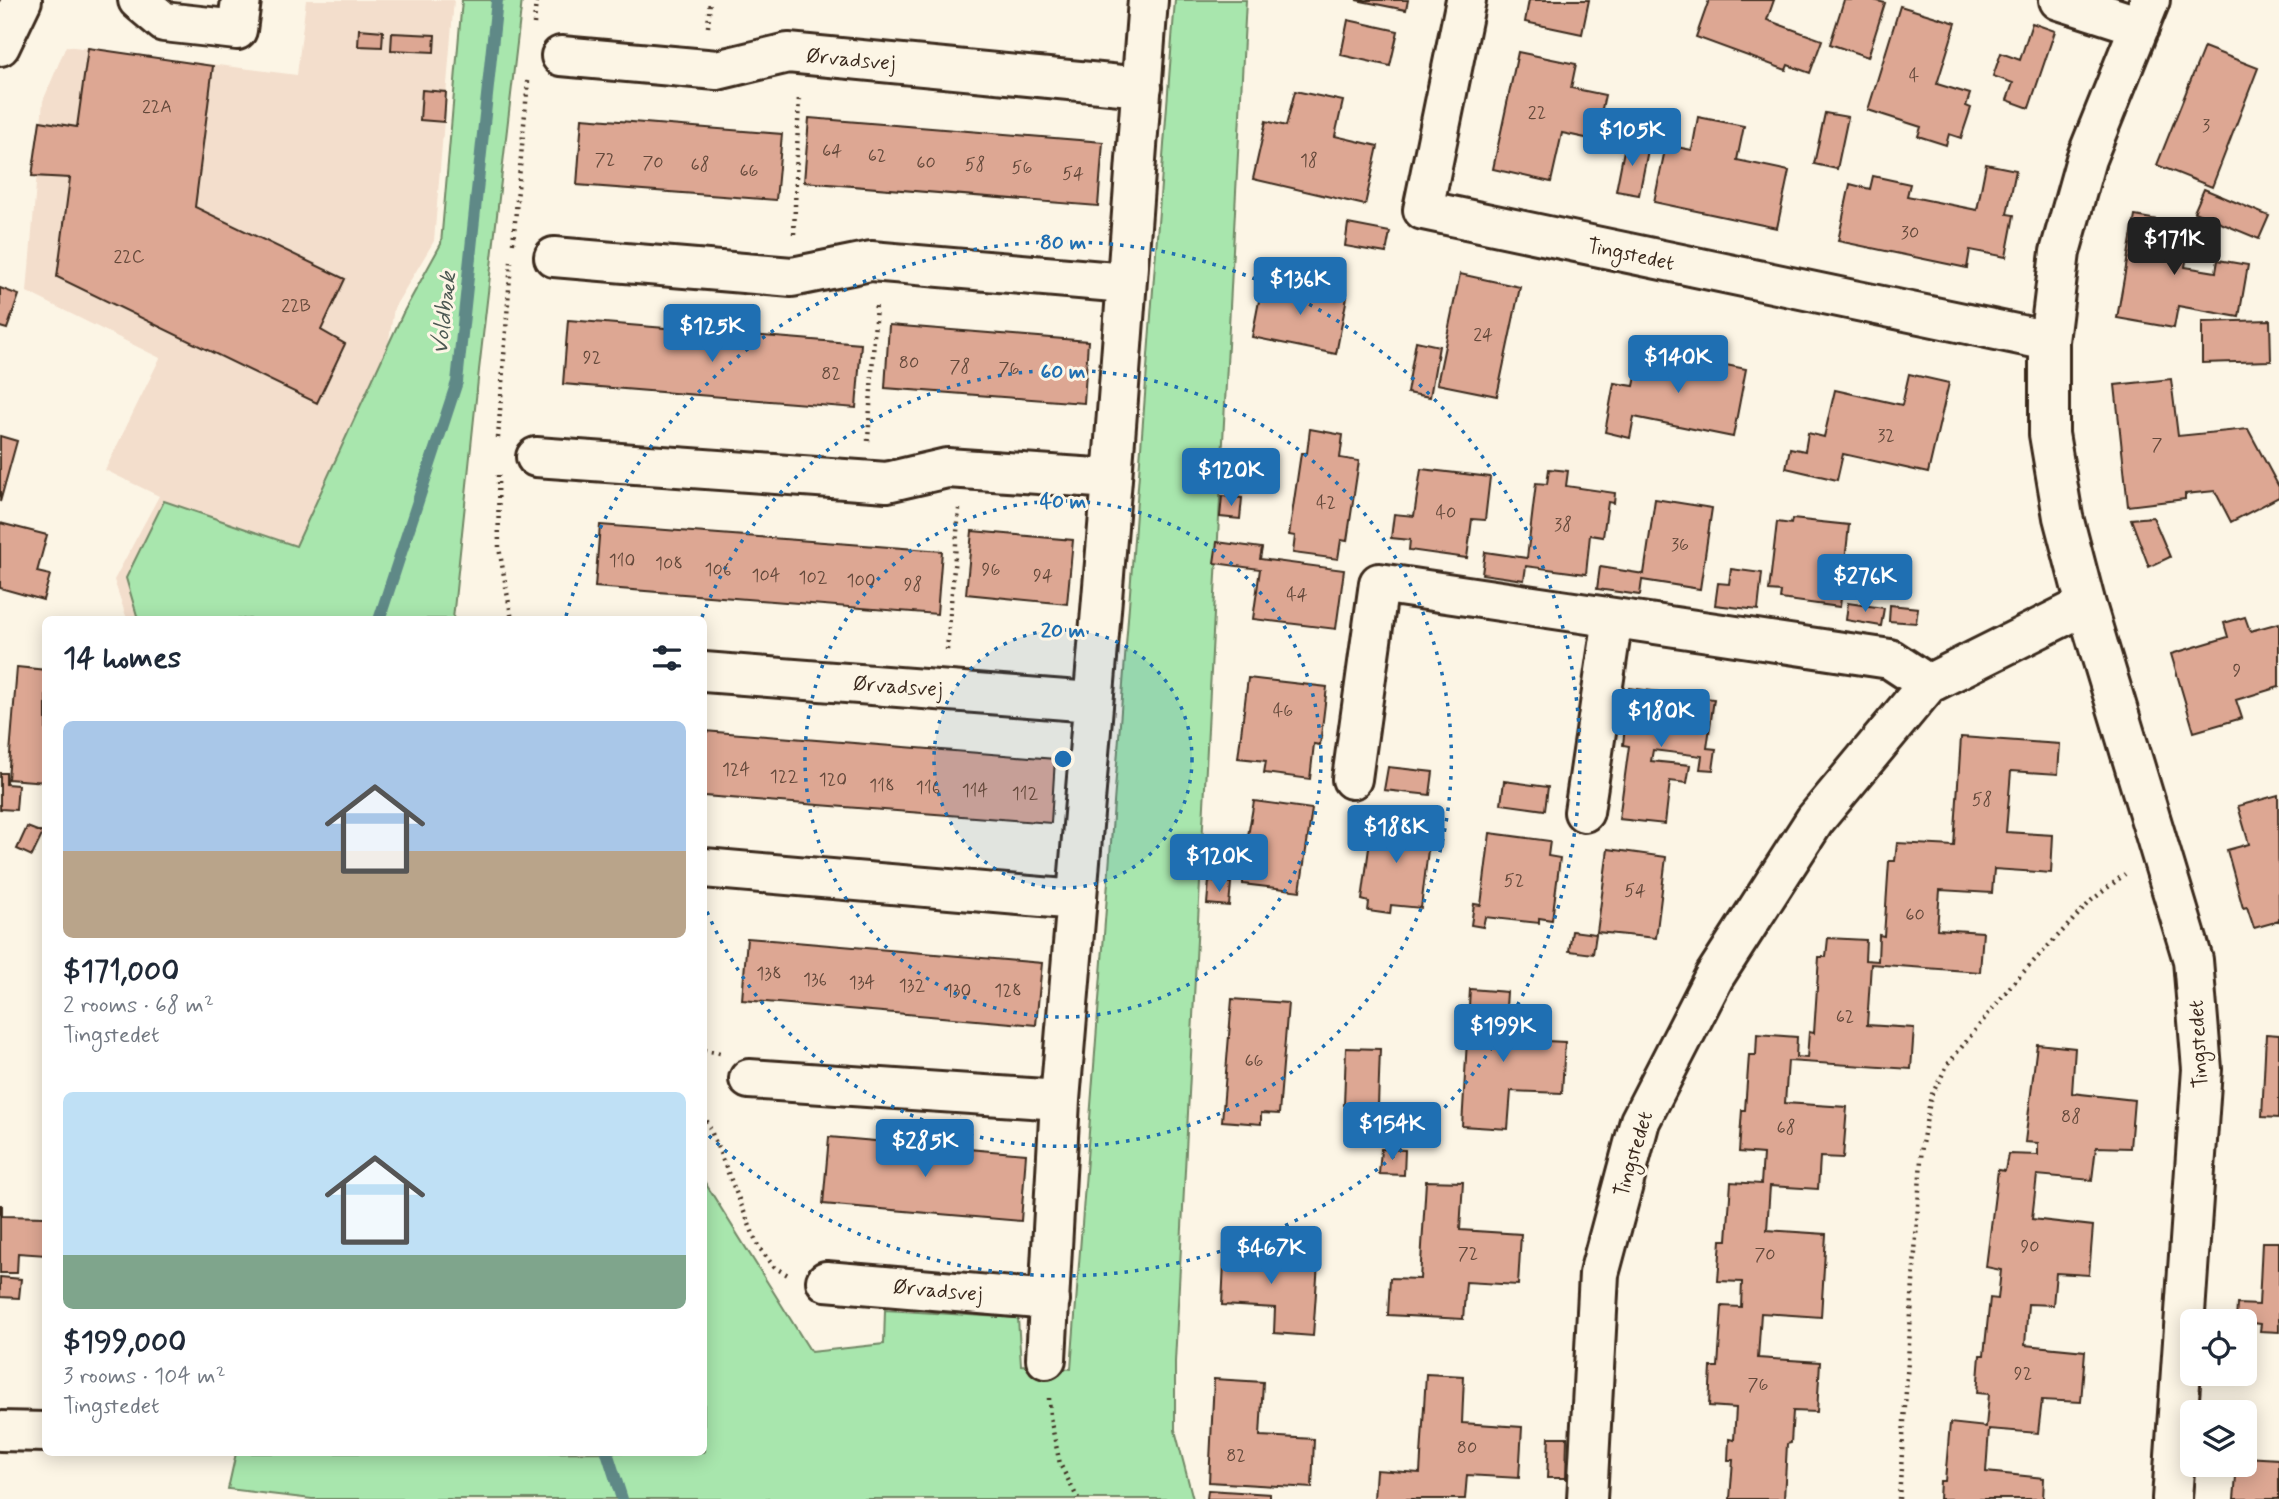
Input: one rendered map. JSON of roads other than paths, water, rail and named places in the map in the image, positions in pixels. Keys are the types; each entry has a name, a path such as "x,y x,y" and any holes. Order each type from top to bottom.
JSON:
{"street":[{"path":"0,46 22,0"},
{"path":"138,0 164,22 237,30 240,0"},
{"path":"1046,1359 1060,1101 1112,479 1148,0"},
{"name":"Tingstedet","path":"1466,0 1423,210 2049,341"},
{"name":"Tingstedet","path":"2059,0 2145,13 2086,159 2060,252 2049,341 2049,434 2063,517 2086,605 2193,960 2202,1069 2172,1499"},
{"name":"Ørvadsvej","path":"561,56 717,70 788,53 1142,87"},
{"path":"554,257 792,277 871,261 1126,283"},
{"path":"536,457 887,482 947,468 1112,479"},
{"path":"1352,779 1379,583 1890,659 1928,684"},
{"name":"Tingstedet","path":"1587,1499 1599,1274 1640,1121 1714,977 1815,820 1928,684 2086,605"},
{"path":"1584,811 1613,618"},
{"name":"Ørvadsvej","path":"707,672 1093,702"},
{"path":"707,868 1077,900"},
{"path":"749,1079 1060,1101"},
{"name":"Ørvadsvej","path":"826,1281 1050,1300"},
{"path":"0,1431 42,1432"}],"waterway":[{"name":"Voldbæk","path":"380,616 457,382 497,0"},
{"name":"Voldbæk","path":"608,1456 622,1499"}]}
